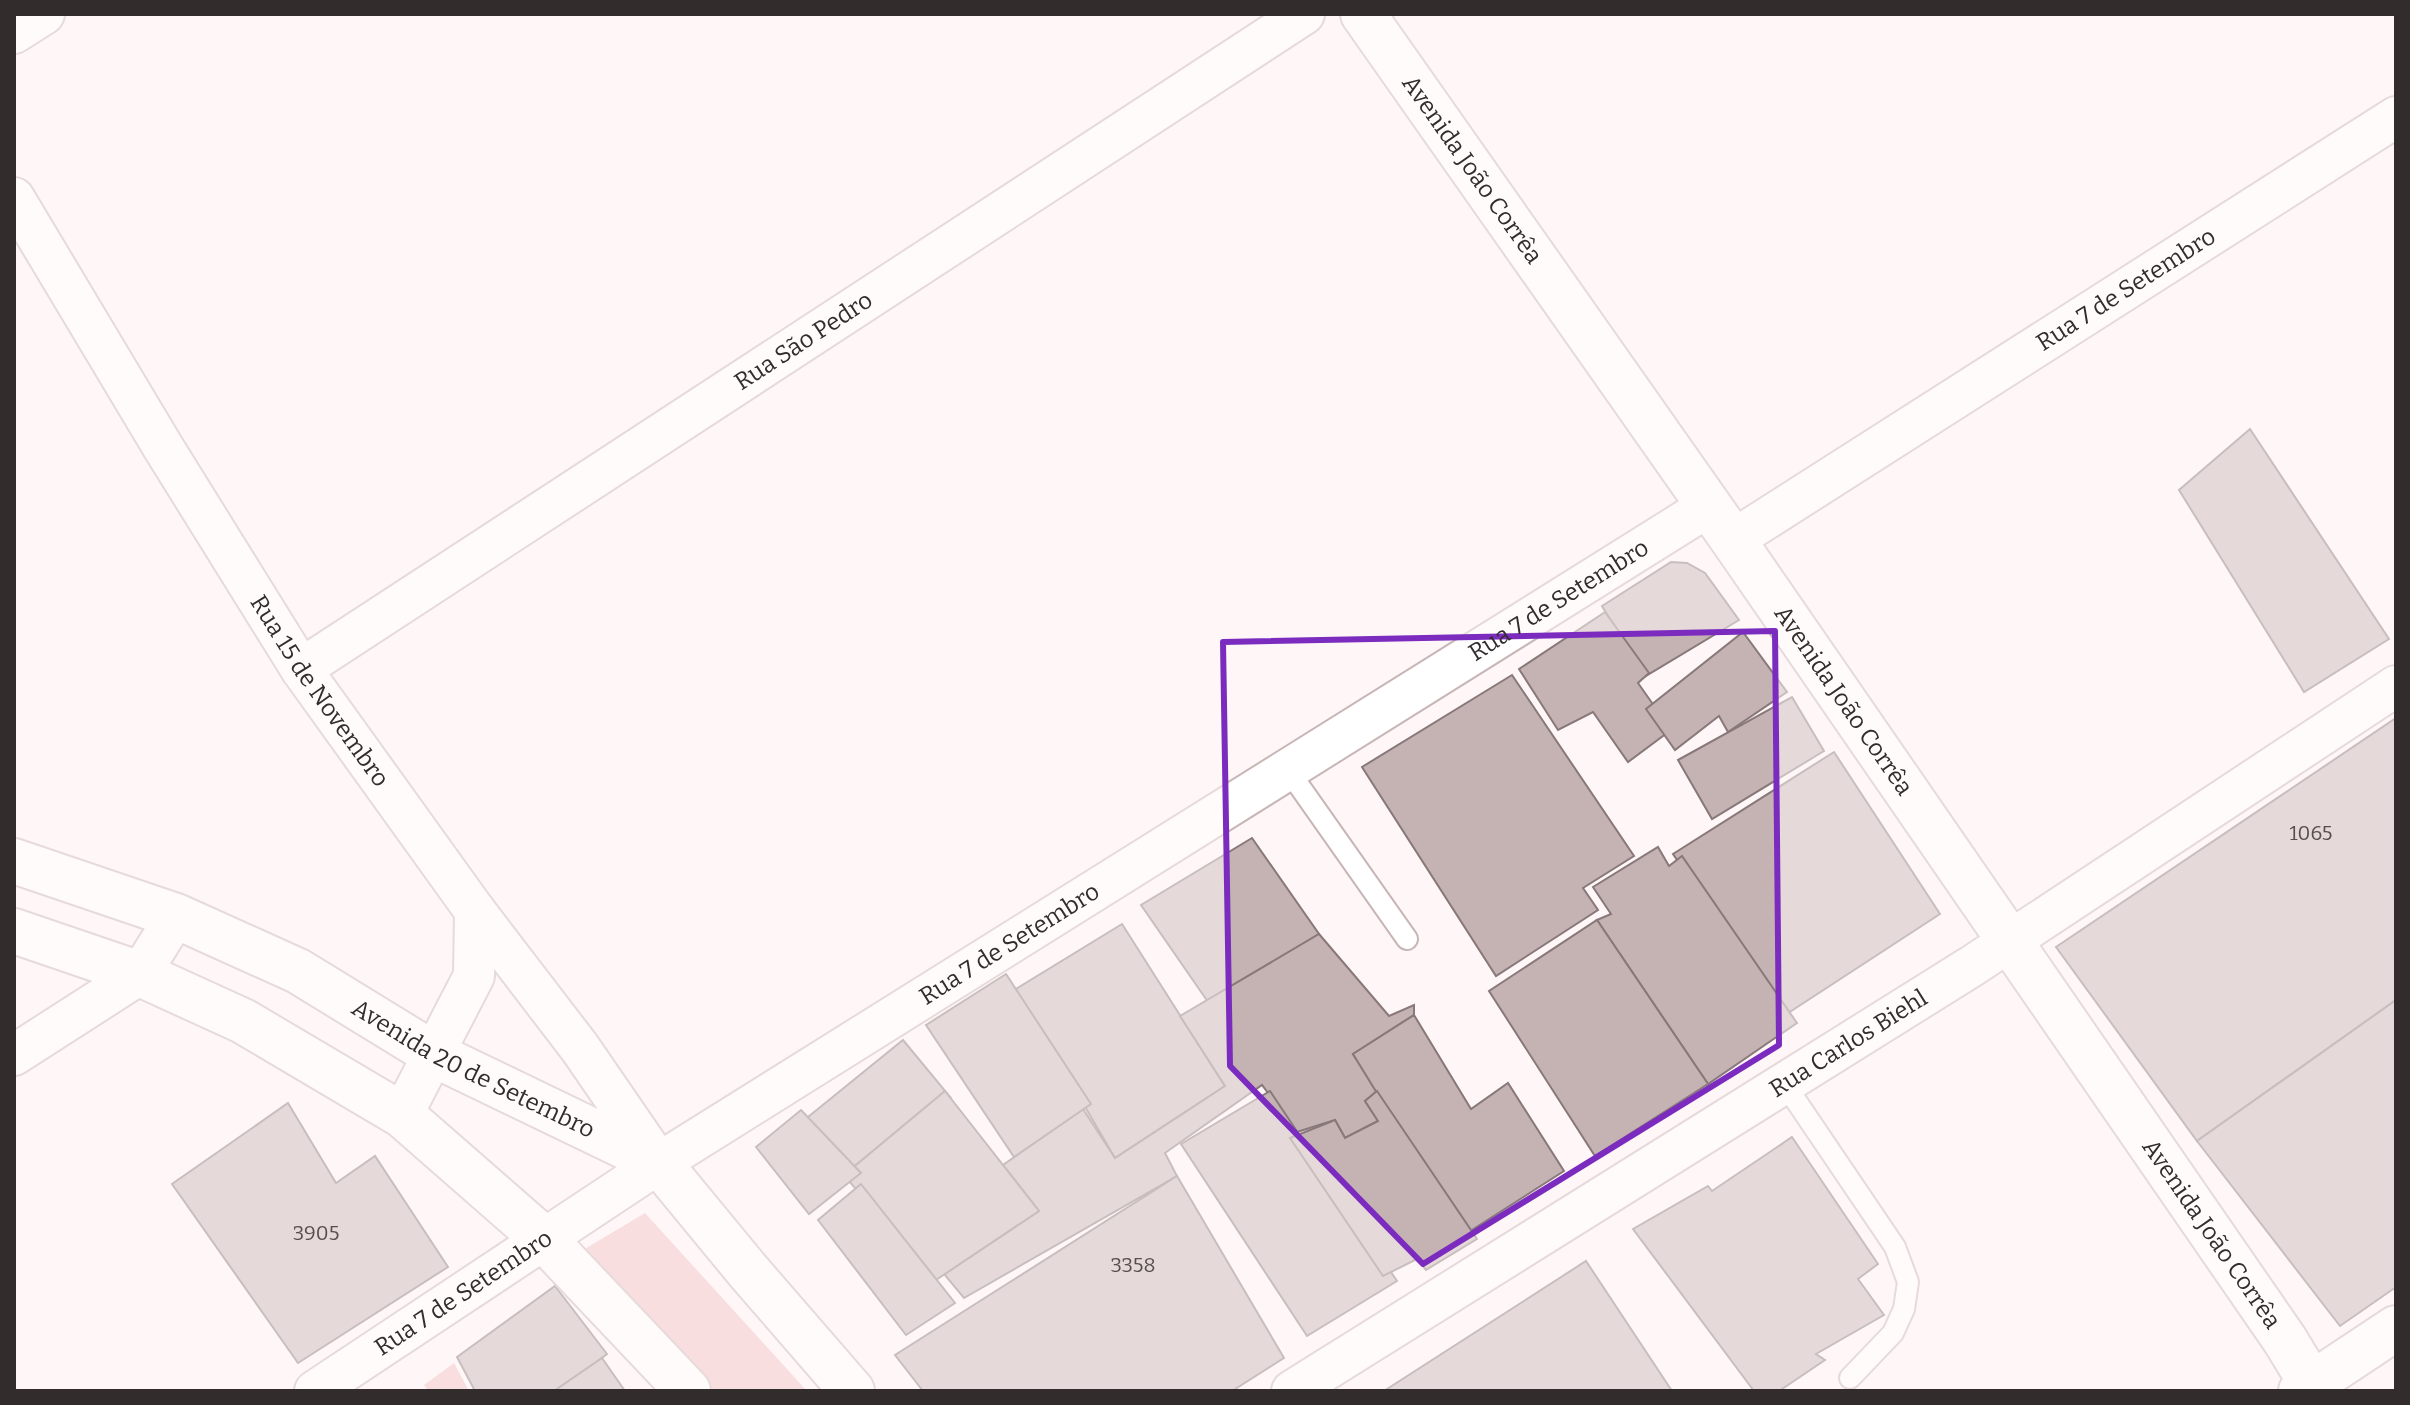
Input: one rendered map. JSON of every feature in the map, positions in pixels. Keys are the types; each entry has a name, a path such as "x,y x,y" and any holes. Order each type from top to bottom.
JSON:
{"main road":[{"name":"Avenida João Corrêa","path":"1363,14 1721,523 2009,941 2310,1388"},
{"name":"Avenida 20 de Setembro","path":"14,861 176,916 298,971 435,1055 659,1163 852,1391"},
{"path":"14,931 140,974 243,1021 402,1115 545,1240 688,1391"},
{"path":"2310,1388 2396,1328"}],"street":[{"path":"14,33 44,14"},
{"name":"Rua São Pedro","path":"301,669 1304,14"},
{"name":"Rua 7 de Setembro","path":"315,1391 659,1163 1288,770 1721,523 2396,117"},
{"name":"Rua 15 de Novembro","path":"14,198 28,250 163,447 301,669 475,911 580,1048 659,1163"},
{"name":"Rua Carlos Biehl","path":"1292,1391 2009,941 2396,686"},
{"path":"402,1115 474,976 475,911"},
{"path":"14,1055 140,974 176,916"}],"lane":[{"path":"1288,770 1407,939"},
{"path":"1784,1083 1895,1247 1908,1282 1904,1309 1893,1333 1850,1378"}],"highlighted area":[{"path":"1775,631 1779,1045 1423,1264 1230,1066 1223,642"}],"shaded area":[{"path":"645,1213 807,1391 703,1391 583,1250"},
{"path":"454,1363 469,1391 428,1391 424,1385"}],"building":[{"path":"2250,429 2389,639 2304,692 2179,490"},
{"path":"1671,562 1687,563 1705,573 1739,620 1644,677 1602,606"},
{"path":"1605,612 1649,673 1638,683 1671,730 1628,762 1593,712 1558,730 1519,669"},
{"path":"1743,632 1787,692 1728,732 1719,716 1675,750 1646,709"},
{"path":"1512,675 1634,856 1583,888 1598,910 1496,976 1362,767"},
{"path":"1792,697 1824,751 1712,819 1678,760"},
{"path":"2396,718 2396,1000 2197,1141 2056,947"},
{"path":"1834,752 1940,914 1782,1017 1673,854"},
{"path":"1252,838 1319,934 1208,1002 1141,905"},
{"path":"1658,847 1669,866 1682,856 1797,1023 1708,1084 1597,920 1611,914 1593,887"},
{"path":"1597,920 1708,1084 1595,1156 1489,991"},
{"path":"1122,924 1225,1086 1115,1158 1016,989"},
{"path":"1319,934 1389,1016 1414,1005 1414,1015 1353,1054 1377,1091 1365,1101 1378,1121 1345,1138 1335,1120 1297,1132 1262,1085 1165,1153 1177,1176 964,1298 944,1274 1039,1211 1003,1165 1083,1109 1115,1158 1225,1086 1180,1016"},
{"path":"1006,974 1091,1104 1014,1157 926,1025"},
{"path":"2396,1000 2396,1287 2340,1326 2197,1141"},
{"path":"1414,1015 1471,1109 1508,1083 1564,1171 1464,1235 1353,1054"},
{"path":"903,1040 951,1098 853,1173 803,1121"},
{"path":"945,1091 1039,1211 933,1282 844,1175"},
{"path":"1270,1091 1397,1281 1307,1336 1181,1144"},
{"path":"1377,1091 1477,1239 1426,1270 1417,1259 1383,1276 1290,1138 1335,1120 1345,1138 1378,1121 1365,1101"},
{"path":"288,1103 336,1183 375,1156 448,1267 298,1363 172,1184"},
{"path":"801,1110 861,1173 809,1214 756,1147"},
{"path":"1792,1137 1878,1264 1858,1279 1884,1315 1816,1354 1825,1360 1779,1391 1754,1391 1633,1229 1708,1186 1712,1191"},
{"path":"1177,1176 1284,1358 1232,1391 923,1391 895,1355"},
{"path":"861,1184 955,1303 906,1335 818,1220"},
{"path":"1586,1261 1672,1391 1384,1391"},
{"path":"555,1286 607,1354 559,1391 475,1391 457,1357"},
{"path":"602,1358 625,1391 554,1391"}]}
